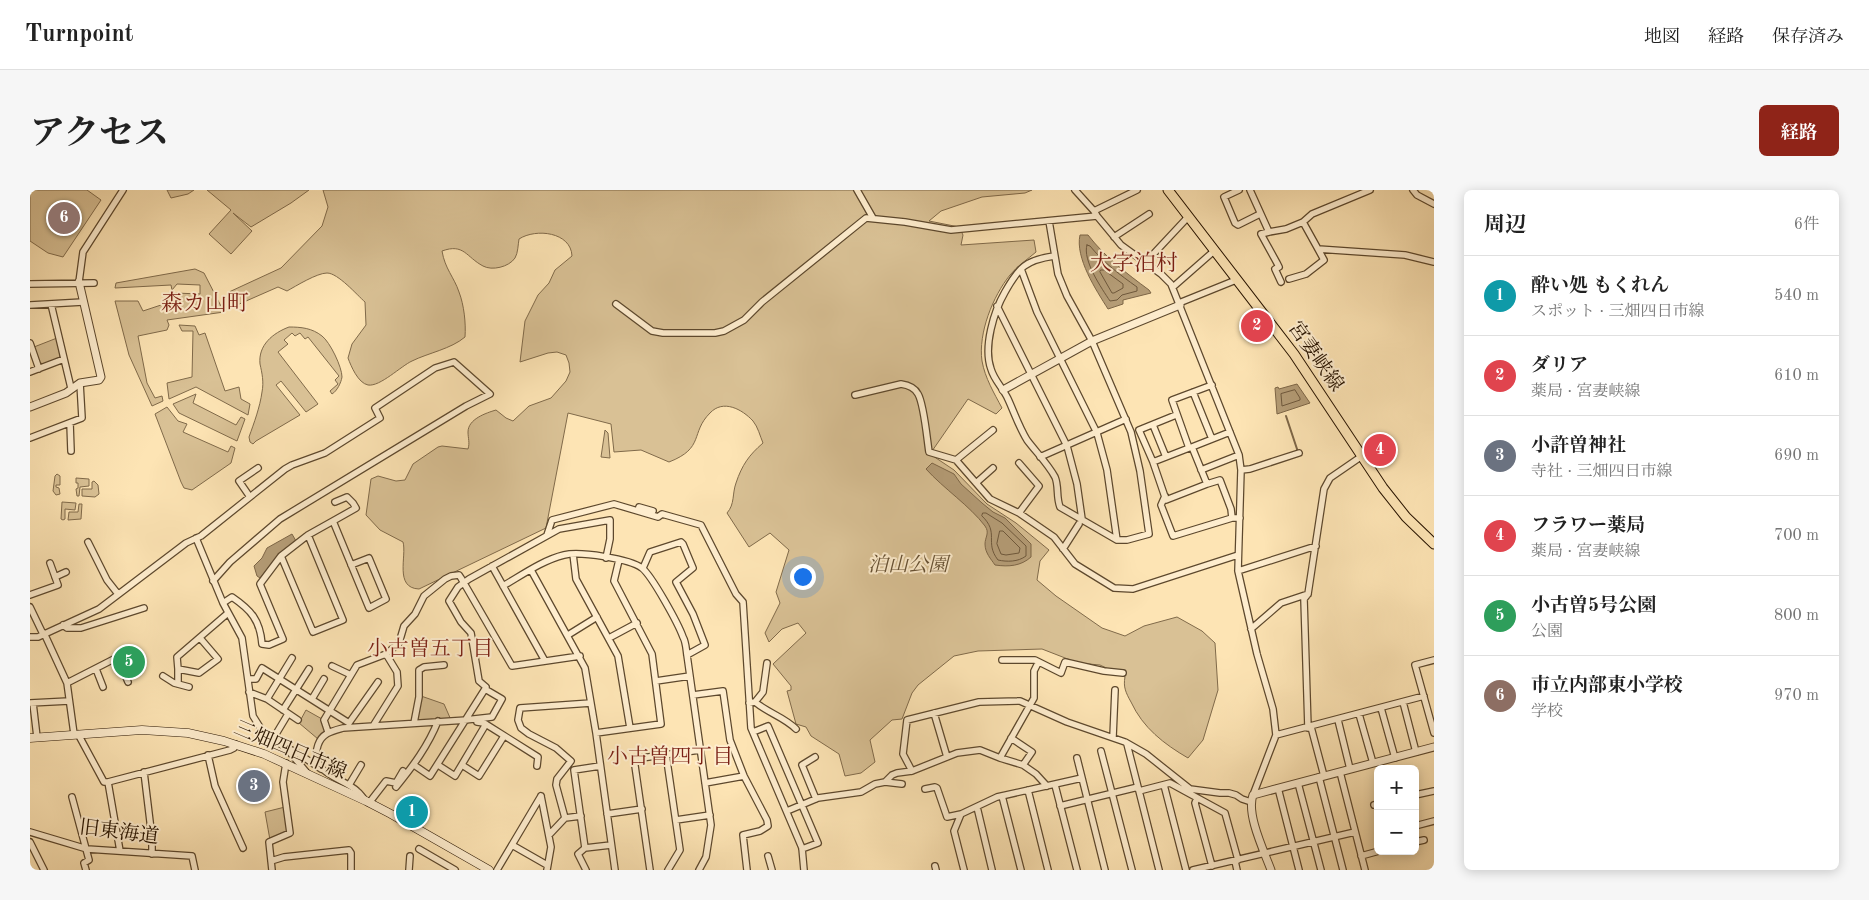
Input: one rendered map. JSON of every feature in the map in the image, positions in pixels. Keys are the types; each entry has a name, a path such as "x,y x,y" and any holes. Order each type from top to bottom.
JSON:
{"main road":[{"name":"宮妻峡線","path":"1168,190 1294,354 1396,505 1434,544"},
{"name":"三畑四日市線","path":"33,737 124,730 174,732 212,737 286,763 368,802 489,870"}],"street":[{"path":"30,406 66,393 71,388 80,384 99,380 101,377 79,282 83,252 123,190"},
{"path":"857,190 873,218"},
{"path":"1075,190 1114,237 1133,255 1168,279 1173,287 1239,455 1242,470 1238,572 1273,709 1276,735 1252,798 1252,816 1271,870"},
{"path":"616,304 652,331 663,334 715,333 724,331 744,320 762,302 866,218 951,230 1049,221 1095,214 1137,190"},
{"path":"1239,190 1224,197 1235,223 1238,225 1260,214"},
{"path":"1250,190 1269,232"},
{"path":"1280,282 1275,269 1279,267 1262,234 1286,229 1303,222 1312,214 1370,190"},
{"path":"1413,190 1417,195 1433,202"},
{"path":"1114,237 1149,214"},
{"path":"1145,263 1188,217"},
{"path":"1049,221 1058,274 1067,296 1092,341 1126,419 1138,458 1148,534 1127,540 1117,540 1080,521 1060,506 1054,475 1024,436 989,363 991,326 997,306 1010,282 1032,260 1054,256"},
{"path":"1290,279 1306,274 1324,260 1303,222"},
{"path":"1318,249 1405,255 1434,262"},
{"path":"1173,287 1214,251"},
{"path":"1021,269 1037,312 1097,433 1107,470 1117,540"},
{"path":"1003,390 1092,341 1236,280"},
{"path":"30,284 94,283"},
{"path":"30,305 83,302"},
{"path":"52,304 71,388"},
{"path":"997,306 1067,446 1076,477 1080,521 1063,549"},
{"path":"30,344 39,368"},
{"path":"30,372 64,359"},
{"path":"30,637 38,637 93,613 292,465 325,453 380,418 374,408 435,368 454,362 490,394 466,406 280,519 230,562 212,581"},
{"path":"30,438 82,418 80,384"},
{"path":"855,395 896,385 907,385 918,394 920,399 929,452 956,460 995,502 1019,513 1054,537 1075,564 1114,588 1133,589 1238,555"},
{"path":"1207,484 1176,415 1172,400 1212,385"},
{"path":"1193,392 1212,439"},
{"path":"1176,415 1139,430 1153,462 1166,500 1220,480 1232,509 1232,518"},
{"path":"1040,457 1126,419"},
{"path":"70,423 71,451"},
{"path":"1153,425 1166,457"},
{"path":"956,460 993,430"},
{"path":"1153,462 1230,432"},
{"path":"1242,470 1299,453"},
{"path":"1201,470 1239,455"},
{"path":"1343,870 1310,727 1304,599 1308,594 1326,482 1362,456"},
{"path":"1019,463 1039,486 1019,513"},
{"path":"250,497 239,481 258,468"},
{"path":"976,483 993,468"},
{"path":"222,603 232,597 245,606 258,623 262,644 269,645 283,639 260,584 281,556 308,536 356,508 347,496 336,502"},
{"path":"1165,496 1161,505 1173,536 1232,518 1240,518"},
{"path":"547,535 552,520 614,504 658,516 662,514"},
{"path":"639,507 701,525 736,594 743,602 753,732 802,849 804,870"},
{"path":"321,769 316,757 316,750 320,741 328,732 343,728 492,717 502,699 485,689 486,687 479,681 471,633 461,622 449,600 458,587 559,528 610,520 610,538 606,558"},
{"path":"333,521 369,608 386,599 368,558 352,565"},
{"path":"281,556 313,632 343,620 308,536"},
{"path":"196,538 222,603 242,638 253,716 263,732 287,749 296,752 357,790 368,802 386,781 396,783 403,771"},
{"path":"88,542 107,580 118,594"},
{"path":"643,568 650,552 681,542 683,544 693,568 676,582 693,614 705,645 687,655"},
{"path":"1238,572 1316,546"},
{"path":"503,586 558,556 584,553 636,564 643,568 653,581 684,638 687,655 711,825 706,856 699,870"},
{"path":"573,554 576,579 618,656 630,728"},
{"path":"596,733 661,724 652,654 614,581 618,560"},
{"path":"30,596 58,585 50,563"},
{"path":"492,566 545,661"},
{"path":"531,570 585,668 615,870"},
{"path":"55,577 66,572"},
{"path":"328,732 324,720 357,665 386,654 399,643 404,626 415,614 424,596 432,588 451,576 459,575 512,666 580,656"},
{"path":"1251,628 1281,602 1308,594"},
{"path":"30,607 67,683 76,734 104,782 230,750 234,748 235,744"},
{"path":"63,625 67,628 81,628 144,608"},
{"path":"178,684 177,657 228,613"},
{"path":"568,635 597,617"},
{"path":"609,638 637,623"},
{"path":"178,669 199,673 218,660 200,638"},
{"path":"373,726 398,686 397,672 386,654"},
{"path":"267,699 292,658"},
{"path":"67,683 114,659 120,662 128,682"},
{"path":"1002,660 1034,660 1060,673 1065,662 1122,673"},
{"path":"1434,660 1415,665 1434,733"},
{"path":"752,703 763,692 767,663"},
{"path":"1000,758 1034,698 1034,671 1038,663"},
{"path":"414,723 419,697 420,670 444,665"},
{"path":"332,666 351,675"},
{"path":"96,668 103,687"},
{"path":"248,679 256,679 262,668 347,722"},
{"path":"273,740 296,689 309,669"},
{"path":"163,676 178,684 189,687"},
{"path":"656,680 690,676"},
{"path":"312,699 324,679"},
{"path":"343,728 347,722 349,723 378,682"},
{"path":"414,764 430,776 485,689"},
{"path":"1113,737 1115,690"},
{"path":"692,695 724,691 730,740 744,776 767,820 768,826 760,831 743,835 747,870"},
{"path":"249,692 267,699 298,720"},
{"path":"1276,735 1424,696"},
{"path":"33,737 32,703 69,701"},
{"path":"912,771 902,754 907,720 979,702 1020,701 1031,705 1067,722 1113,737 1146,754 1190,789 1229,793 1242,799 1252,798 1278,788 1434,747"},
{"path":"1403,702 1416,752"},
{"path":"565,818 556,785 557,779 572,761 556,748 521,728 518,720 520,708 591,703"},
{"path":"752,703 790,723 796,729"},
{"path":"1381,708 1395,758"},
{"path":"934,713 947,757"},
{"path":"1359,714 1373,763"},
{"path":"465,720 486,724 538,757 537,766"},
{"path":"1338,720 1350,769"},
{"path":"396,787 414,764 438,721"},
{"path":"438,765 455,776 486,724"},
{"path":"753,732 768,726 818,843 802,849"},
{"path":"462,765 480,776 504,736"},
{"path":"1012,738 1032,752 1023,765"},
{"path":"1127,744 1159,870"},
{"path":"287,749 308,774"},
{"path":"650,870 634,759 700,750"},
{"path":"885,782 897,773 912,771 957,753 980,750 1023,765 1036,774 1047,786"},
{"path":"1102,751 1132,870"},
{"path":"666,754 680,850 668,870"},
{"path":"208,755 215,786 243,848"},
{"path":"815,757 802,765 816,799"},
{"path":"1076,758 1105,870"},
{"path":"272,870 269,842 290,832 283,782 286,763"},
{"path":"348,785 361,765"},
{"path":"585,848 574,770 600,766"},
{"path":"144,772 152,838 152,854"},
{"path":"1340,772 1365,870"},
{"path":"705,783 744,776"},
{"path":"925,789 937,788 947,817 961,814 1002,796 1082,778"},
{"path":"108,782 120,852"},
{"path":"787,811 816,799 861,792 875,784 885,782 902,784"},
{"path":"1298,783 1321,870"},
{"path":"1055,784 1077,870"},
{"path":"1060,806 1112,793 1170,784 1225,813 1237,870"},
{"path":"1164,785 1186,870"},
{"path":"1278,788 1299,870"},
{"path":"1028,790 1048,870"},
{"path":"1419,794 1434,791"},
{"path":"497,870 512,844 541,796 550,847 547,868 512,844"},
{"path":"1002,796 1021,870"},
{"path":"72,797 87,849 89,860 84,863 86,870"},
{"path":"1196,798 1195,802 1212,866"},
{"path":"977,807 992,870"},
{"path":"607,814 642,809"},
{"path":"961,814 954,832 964,870"},
{"path":"676,820 710,815"},
{"path":"549,835 565,818 581,816"},
{"path":"1419,825 1434,821"},
{"name":"旧東海道","path":"30,832 87,849 192,856 195,870"},
{"path":"1193,870 1355,832"},
{"path":"1419,841 1424,840"},
{"path":"30,842 44,870"},
{"path":"586,870 578,854 585,848 611,845"},
{"path":"419,849 455,870"},
{"path":"271,861 284,857 349,850 351,853 351,870"},
{"path":"1361,856 1374,852"},
{"path":"409,870 410,856"},
{"path":"768,856 772,870"}],"green space":[{"path":"30,190 87,190 101,200 63,257 48,253 30,241"},
{"path":"167,190 194,190 188,194 171,198"},
{"path":"207,190 309,190 251,227 233,213 252,231 231,254 209,234 231,210"},
{"name":"泊山公園","path":"323,190 1032,190 1025,193 982,197 941,211 929,221 959,227 963,235 961,245 1034,240 1036,252 1010,275 998,293 988,315 982,339 983,367 1002,408 996,414 968,399 930,454 954,470 987,504 1016,523 1049,550 1040,561 1037,580 1056,596 1102,628 1125,636 1144,626 1177,617 1202,631 1215,643 1218,690 1203,740 1188,758 1171,747 1148,727 1136,711 1125,690 1125,677 1100,665 1078,663 1042,649 978,651 954,656 918,685 912,693 902,719 892,720 870,740 875,762 861,773 845,776 839,754 811,736 806,727 796,724 787,691 791,690 791,686 773,664 806,633 798,623 782,629 769,642 765,633 780,603 776,592 789,550 770,533 749,547 727,513 731,506 735,487 743,466 763,443 753,421 732,407 721,407 710,413 700,427 693,446 680,457 669,462 641,450 614,452 611,424 568,413 546,528 419,589 411,587 404,577 403,542 380,530 366,515 371,479 378,476 396,481 405,480 413,464 438,447 468,449 469,427 478,417 496,410 513,421 529,406 551,398 566,381 570,372 569,363 566,355 557,352 520,362 525,321 538,295 549,283 555,270 572,256 566,242 552,234 543,233 519,239 515,258 509,264 500,267 491,268 483,266 460,250 449,249 442,251 445,263 461,297 465,337 446,348 412,361 378,383 373,385 364,384 353,370 348,358 352,344 366,325 365,302 336,277 327,273 318,275 287,291 278,287 237,305 229,292 281,268 322,226 328,207"},
{"path":"195,269 204,273 224,312 167,320 169,325 167,330 138,336 147,383 155,398 162,396 163,401 152,406 129,355 115,301 138,301 143,311 170,302 175,293 200,294 200,285 177,284 172,290 171,285 115,288 116,283"},
{"path":"179,325 195,326 199,335 205,333 225,391 239,387 241,399 250,404 248,415 196,387 169,399 167,383 192,377 193,331 182,331"},
{"path":"289,327 310,330 318,333 325,339 338,361 342,377 340,384 332,394 330,391 338,384 335,380 339,376 308,337 305,339 300,333 295,336 292,333 284,340 288,344 278,352 318,404 306,412 281,381 276,385 300,415 253,444 250,442 249,437 263,388 260,364 261,351 272,336"},
{"path":"57,338 60,356 51,362 40,363 34,347"},
{"path":"196,394 193,403 236,425 241,417 245,419 237,441 179,413 173,404"},
{"path":"167,407 178,421 187,424 183,432 228,452 231,446 235,448 231,463 192,490 184,488 181,482 155,414"},
{"path":"605,430 608,433 610,458 601,457"},
{"path":"57,474 60,476 60,485 56,485 56,487 59,488 60,494 56,495 53,491"},
{"path":"76,478 89,479 89,486 80,487 79,496 77,496 76,489 78,488 78,483 76,483"},
{"path":"94,481 98,485 99,494 95,497 82,496 82,489 92,489 92,482"},
{"path":"62,502 76,503 75,510 65,509 65,519 63,520 61,519"},
{"path":"79,504 82,504 81,519 68,520 69,512 78,512"},
{"path":"132,655 136,664 125,669 122,661 123,658"},
{"path":"421,696 444,704 451,720 415,721"},
{"path":"306,710 322,719 325,732 318,739 299,723"},
{"path":"285,807 288,831 270,840 265,812"}],"water":[{"path":"1080,235 1088,235 1109,258 1151,293 1123,300 1123,304 1108,309 1083,264 1079,244"},
{"path":"1297,384 1310,403 1277,414 1275,388 1278,387 1279,389"},
{"path":"932,463 954,474 961,484 982,503 993,512 1005,518 1031,544 1031,557 1014,565 995,565 986,550 987,531 985,526 972,511 926,469"},
{"path":"292,534 296,541 279,554 260,578 257,576 254,566 262,558 267,548"}],"waterway":[{"path":"1286,416 1298,452"}],"place":[{"name":"市立内部東小学校","path":"64,218"},
{"name":"ダリア","path":"1257,326"},
{"name":"フラワー薬局","path":"1380,450"},
{"name":"小古曽5号公園","path":"129,662"},
{"name":"小許曽神社","path":"254,786"},
{"name":"酔い処 もくれん","path":"412,812"}],"district":[{"name":"大字泊村","path":"1134,264"},
{"name":"森カ山町","path":"205,304"},
{"name":"小古曽五丁目","path":"430,649"},
{"name":"小古曽四丁目","path":"670,757"}]}
